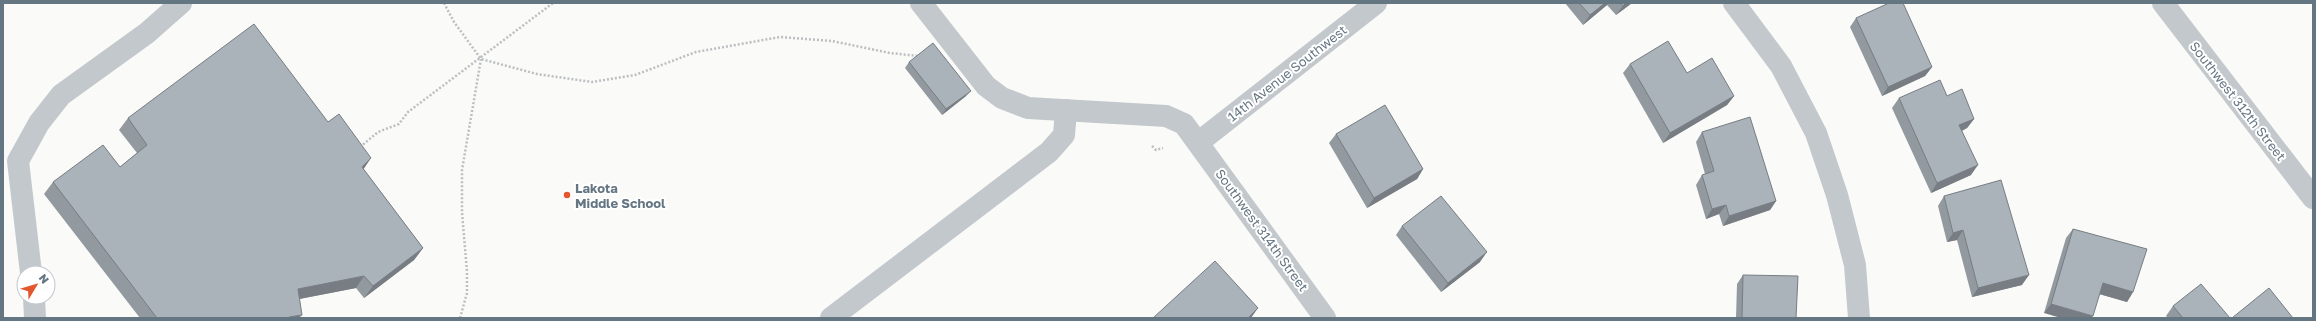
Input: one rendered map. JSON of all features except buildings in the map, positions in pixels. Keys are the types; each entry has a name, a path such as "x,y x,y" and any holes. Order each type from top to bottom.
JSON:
{"street":[{"path":"30,265 18,161 39,123 62,95 147,33 181,3"},
{"name":"Southwest 314th Street","path":"921,3 986,86 1002,98 1028,108 1166,116 1184,124 1199,142 1325,318"},
{"path":"1734,3 1781,66 1816,133 1837,195 1855,265 1859,318"},
{"name":"Southwest 312th Street","path":"2163,3 2313,198"},
{"name":"14th Avenue Southwest","path":"1199,142 1364,7"},
{"path":"831,318 1049,152 1064,135 1066,110"},
{"path":"34,305 35,318"}],"path":[{"path":"444,3 454,22 481,58 537,74 592,82 635,75 696,52 780,37 832,41 896,54 924,56"},
{"path":"357,149 378,132 399,124 408,112 552,3"},
{"path":"460,318 467,293 467,272 462,212 462,170 481,58"}],"place":[{"name":"Lakota Middle School","path":"567,195"}]}
